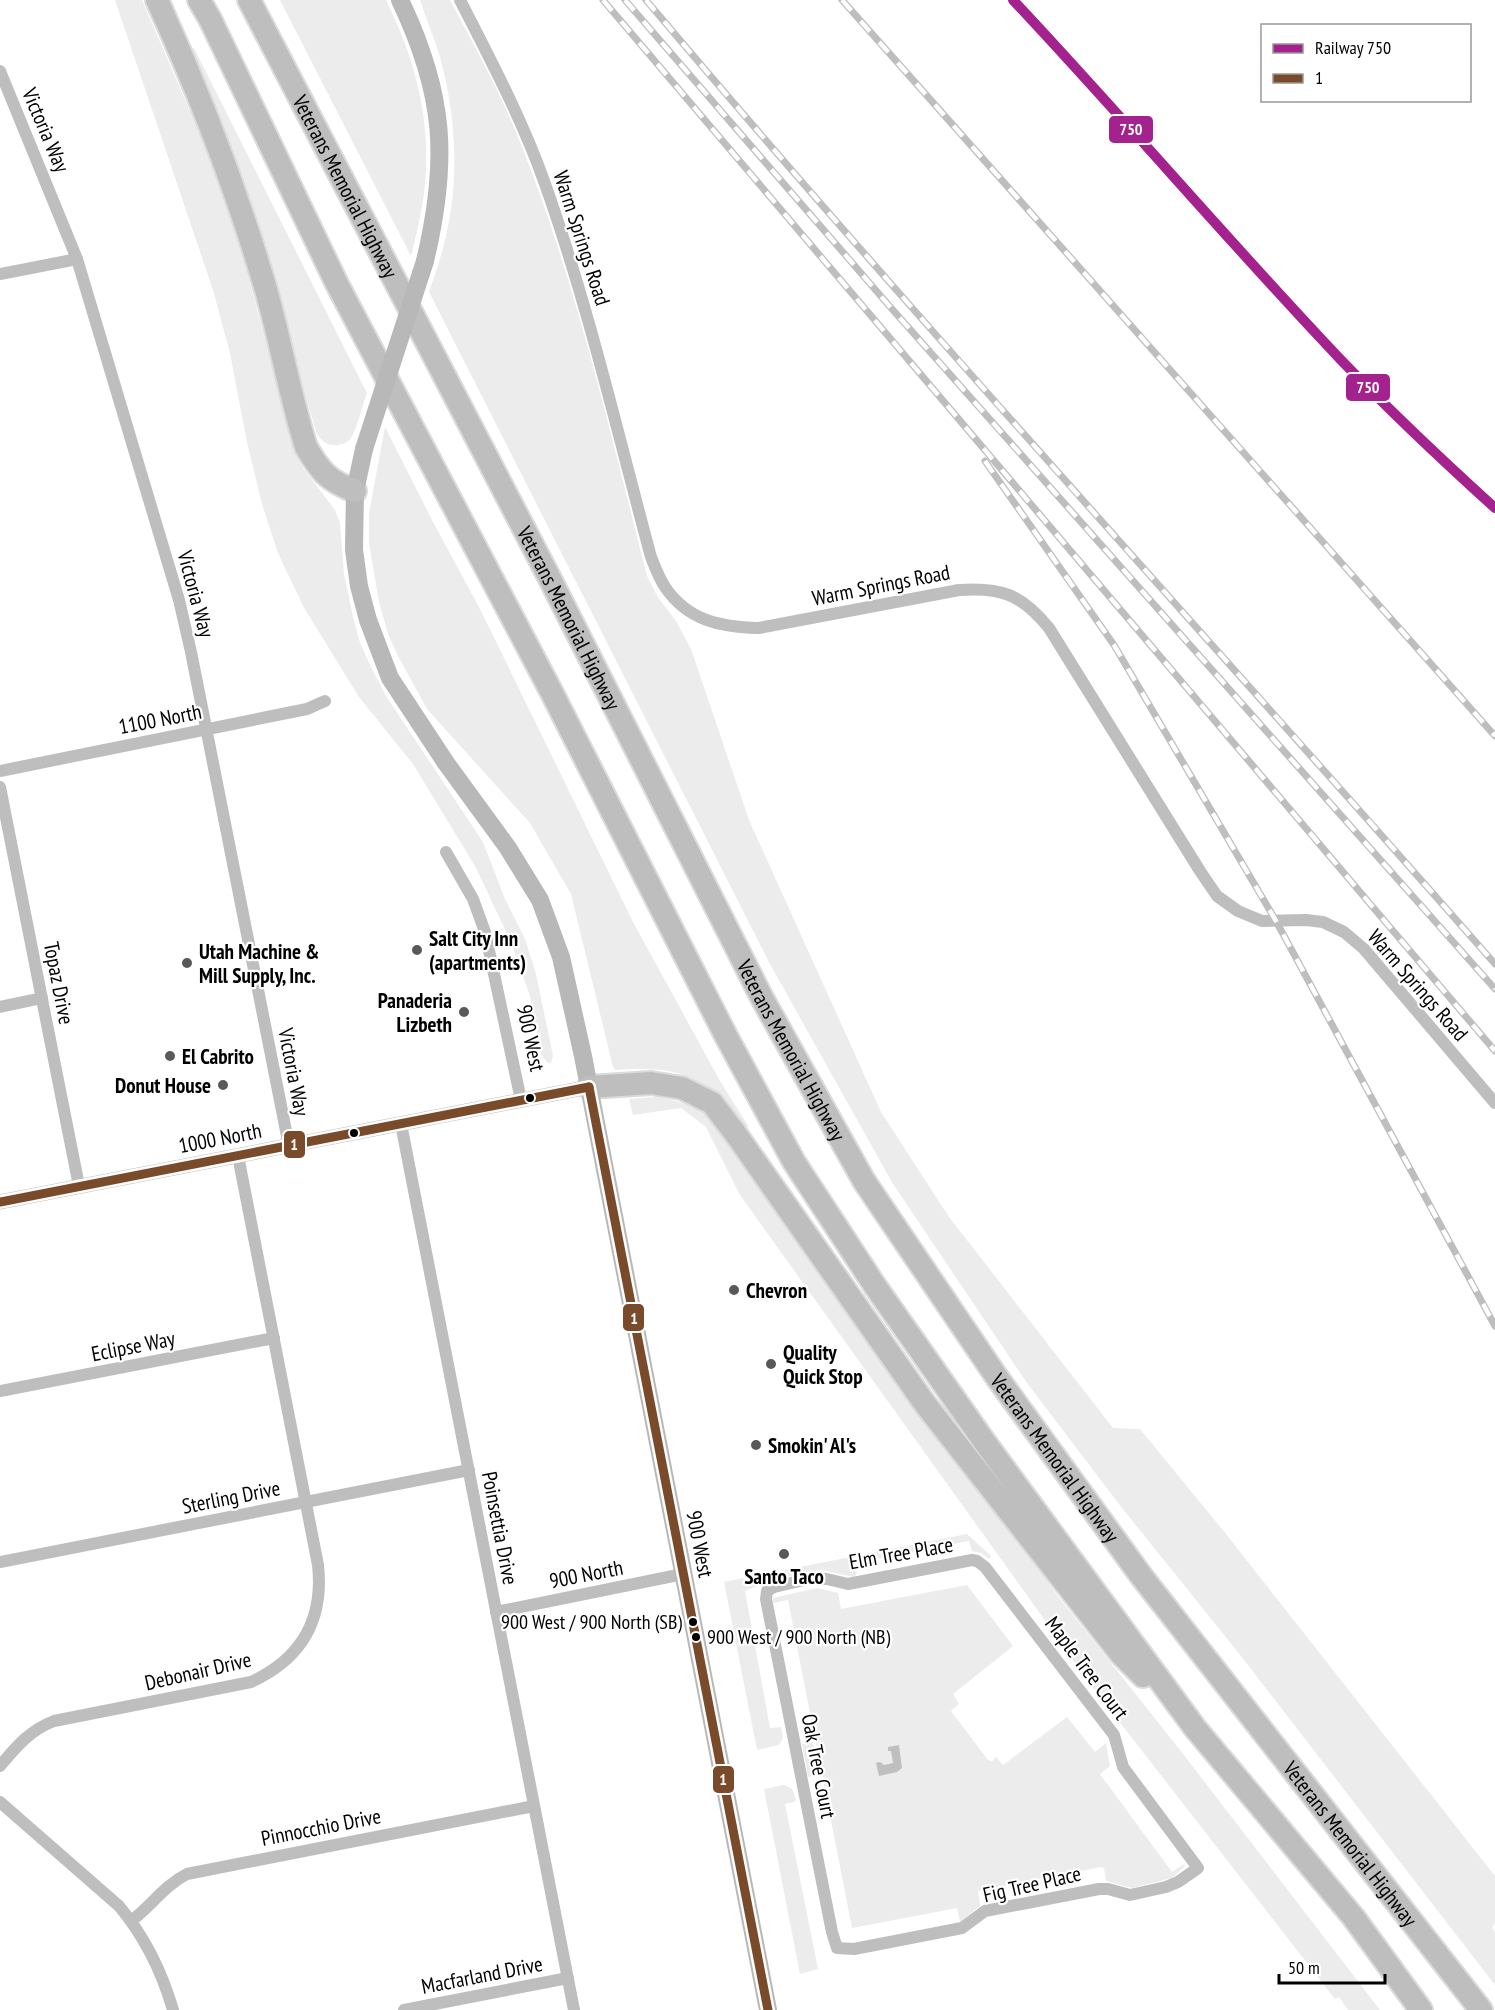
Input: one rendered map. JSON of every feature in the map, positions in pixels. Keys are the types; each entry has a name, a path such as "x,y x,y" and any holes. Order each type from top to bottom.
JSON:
{"highway":[{"path":"157,0 185,61 226,165 264,284 306,447 316,465 327,477 338,485 355,491"},
{"name":"Veterans Memorial Highway","path":"199,0 216,30 336,284 552,693 726,1036 794,1162 875,1286 979,1435 1195,1728 1353,1918 1421,2010"},
{"name":"Veterans Memorial Highway","path":"249,0 538,554 762,998 864,1181 996,1376 1142,1576 1481,2010"},
{"path":"589,1087 651,1083 682,1088 712,1103 735,1132 925,1404 1021,1530 1121,1654 1195,1728"}],"main road":[{"name":"900 West","path":"400,0 414,29 434,92 439,123 439,186 434,223 425,261 364,449 355,491 354,550 359,586 368,620 390,678 446,763 508,848 540,900 561,957 589,1087 768,2010"}],"street":[{"name":"Warm Springs Road","path":"460,0 495,67 543,179 579,287 651,557 663,586 675,601 708,622 728,627 759,628 958,590 982,588 997,591 1034,609 1049,628 1217,896 1238,910 1262,921 1323,922 1344,932 1364,949 1495,1103"},
{"name":"Victoria Way","path":"0,71 77,259 179,600 289,1146"},
{"path":"0,274 77,259"},
{"name":"1100 North","path":"0,771 306,710 325,701"},
{"name":"Topaz Drive","path":"0,787 79,1186"},
{"name":"900 West","path":"446,852 473,899 485,932 521,1100"},
{"path":"0,1007 42,998"},
{"name":"1000 North","path":"0,1202 589,1087"},
{"name":"Poinsettia Drive","path":"401,1124 574,2010"},
{"path":"238,1155 306,1502"},
{"name":"Eclipse Way","path":"0,1391 274,1338"},
{"name":"Sterling Drive","path":"0,1562 469,1470"},
{"name":"Debonair Drive","path":"0,1767 33,1731 54,1721 238,1685 266,1675 280,1665 303,1640 316,1611 319,1595 318,1565 306,1502"},
{"name":"Elm Tree Place","path":"767,1591 774,1587 813,1578 848,1584 972,1560"},
{"name":"Maple Tree Court","path":"972,1560 985,1567 1114,1735 1122,1767 1198,1868"},
{"name":"900 North","path":"496,1612 683,1574"},
{"name":"Oak Tree Court","path":"767,1591 766,1599 837,1948"},
{"path":"0,1802 106,1894 131,1921 164,1978 173,2010"},
{"name":"Pinnocchio Drive","path":"131,1921 147,1909 167,1887 187,1874 534,1806"},
{"name":"Fig Tree Place","path":"837,1948 854,1949 959,1929 985,1911 1099,1889 1130,1894 1166,1887 1178,1882 1198,1868"},
{"name":"Macfarland Drive","path":"404,2010 568,1978"}],"shaded area":[{"path":"115,0 142,0 198,130 237,233 295,452 303,468 335,510 340,523 344,574 360,643 386,696 483,842 505,899 525,939 536,974 553,1056 551,1063 548,1063 541,1055 530,996 511,942 475,866 413,764 359,697 303,606 278,553 262,504 247,442 230,353 213,290"},
{"path":"280,0 386,0 411,61 425,125 425,181 421,213 411,256"},
{"path":"420,0 450,0 514,128 560,252 606,414 647,576 691,649 749,820 881,1112 949,1217 1113,1428 1140,1429 1226,1534 1495,1876 1495,1922 1492,1928 1495,1932 1495,1985 1027,1383 893,1184 770,964 429,292 448,225 454,177 454,152 446,80"},
{"path":"194,48 367,393 355,431 344,443 330,444 323,441 317,434 245,199 187,52"},
{"path":"385,427 480,609 633,922 720,1081 749,1127 745,1128 718,1096 705,1085 691,1078 675,1072 616,1070 613,1067 571,894 530,823 427,709 398,656 388,634 379,602 369,543 369,513"},
{"path":"656,1097 689,1106 718,1125 1057,1595 1180,1750 1380,2010 1348,2010 1339,1997 1335,1999 1097,1693 740,1195 706,1127 681,1108 633,1115 629,1099"},
{"path":"967,1534 991,1556 989,1559 981,1553 972,1551 969,1541 855,1563 857,1573 854,1577 820,1570 774,1579 745,1591 770,1728 781,1727 783,1738 779,1745 757,1750 724,1582"},
{"path":"967,1585 1013,1646 953,1694 959,1704 951,1711 988,1760 992,1761 996,1757 1003,1765 1067,1717 1095,1752 1106,1743 1110,1766 1100,1774 1172,1872 1184,1864 1185,1866 1172,1878 1132,1888 1106,1881 1104,1868 1101,1867 978,1891 980,1906 960,1922 957,1908 852,1928 788,1600 773,1603 773,1598 817,1588 838,1593 841,1609"},
{"path":"813,1742 819,1775 808,1777 802,1744"},
{"path":"899,1745 902,1768 897,1772 879,1776 876,1763 880,1762 884,1765 893,1763 888,1747"},
{"path":"784,1785 792,1789 796,1800 785,1804 818,1969 800,1974 764,1789"}],"railway":[{"path":"603,0 1495,1051"},
{"path":"625,0 892,309 1495,989"},
{"path":"646,0 855,243 1495,964"},
{"path":"842,0 1495,736"},
{"path":"985,461 1114,645 1276,921 1495,1326"}],"rail line":[{"name":"750","path":"1013,0 1341,360 1416,435 1495,508"}],"transit line":[{"name":"1","path":"589,1087 768,2010"},
{"name":"1","path":"0,1202 589,1087"}],"place":[{"name":"Salt City Inn (apartments)","path":"417,950"},
{"name":"Utah Machine & Mill Supply, Inc.","path":"187,963"},
{"name":"Panaderia Lizbeth","path":"464,1012"},
{"name":"El Cabrito","path":"170,1056"},
{"name":"Donut House","path":"223,1085"},
{"name":"Chevron","path":"734,1290"},
{"name":"Quality Quick Stop","path":"771,1364"},
{"name":"Smokin' Al's","path":"756,1445"},
{"name":"Santo Taco","path":"784,1554"},
{"name":"900 West / 900 North (SB)","path":"693,1622"},
{"name":"900 West / 900 North (NB)","path":"696,1637"}]}
